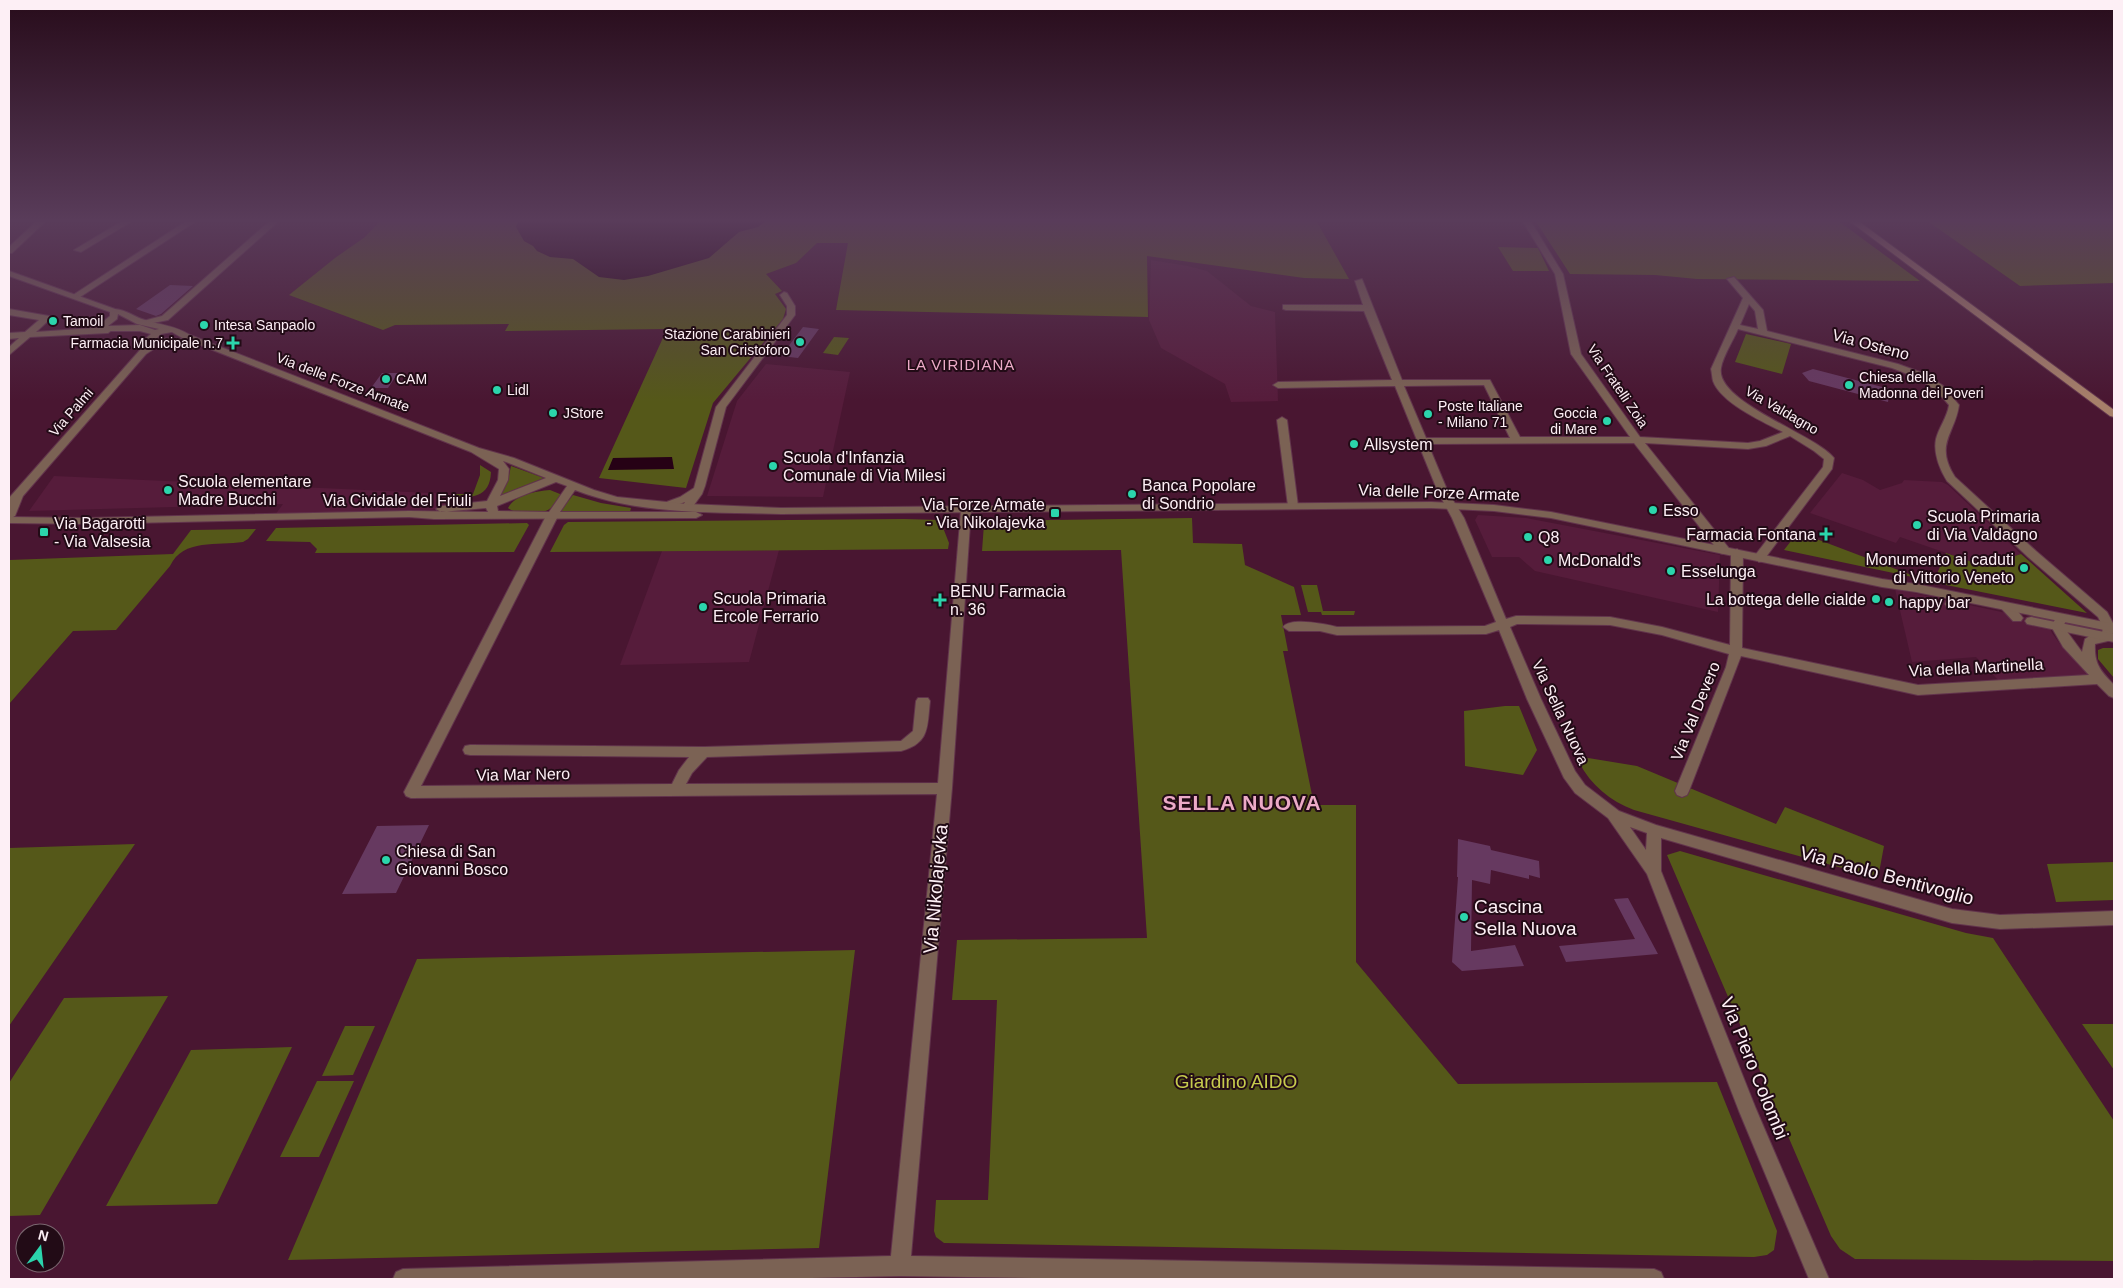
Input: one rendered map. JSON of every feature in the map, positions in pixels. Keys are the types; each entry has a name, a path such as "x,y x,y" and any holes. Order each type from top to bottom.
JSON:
{"main road":[{"path":"1933,280 2114,414"},
{"path":"1944,280 2114,404"}],"street":[{"name":"Via delle Forze Armate","path":"28,280 146,322 170,327 201,342 475,450 510,460 600,496 616,500 665,506 781,512"},
{"path":"74,297 100,280"},
{"path":"150,337 170,327 209,280"},
{"name":"Via Fratelli Zoia","path":"1560,280 1576,354 1637,440 1724,550"},
{"path":"1732,280 1760,310 1763,333"},
{"name":"Via Sella Nuova","path":"1359,281 1368,308 1443,492 1465,534 1534,699 1569,774 1585,794 1614,815 1654,830"},
{"path":"636,516 654,512 674,512 687,507 697,494 721,407 791,314 792,306 784,295"},
{"name":"Via Valdagno","path":"1748,296 1716,369 1715,374 1719,385 1736,401 1792,432 1823,451 1829,458 1828,467 1760,558"},
{"path":"1286,307 1368,308"},
{"path":"1744,307 1760,310"},
{"path":"109,326 114,317 114,311"},
{"path":"9,312 46,317 9,352"},
{"name":"Via delle Forze Armate","path":"9,336 82,332 109,326 130,325 134,318"},
{"name":"Via delle Forze Armate","path":"109,326 144,329 152,332 150,337 154,341 201,342"},
{"name":"Via Osteno","path":"1735,326 1895,366 1917,374 1939,387 1954,405 1953,413 1941,440 1941,451 1946,471 1951,479 2032,554 2103,615 2111,632"},
{"path":"162,341 174,337 170,327"},
{"name":"Via Palmi","path":"143,352 143,347 150,337"},
{"name":"Via Palmi","path":"9,504 143,352 162,341"},
{"path":"1278,385 1487,382 1517,441"},
{"path":"1282,420 1293,506"},
{"path":"1422,441 1637,440 1755,445 1792,432"},
{"name":"Via delle Forze Armate","path":"475,450 500,464 504,469 503,480 491,504"},
{"path":"409,514 491,504 556,478"},
{"path":"552,516 573,486"},
{"path":"665,506 684,499 700,486"},
{"name":"Via Palmi","path":"9,518 21,492"},
{"path":"491,504 492,512 497,516"},
{"name":"Via delle Forze Armate","path":"497,516 636,516 781,512 1293,506 1451,506 1544,514 1882,583 1916,588 2016,618 2059,622"},
{"name":"Via Nikolajevka","path":"900,1266 945,788 966,510"},
{"name":"Via Cividale del Friuli","path":"9,518 87,521 409,514 497,516"},
{"name":"Via Mar Nero","path":"552,516 411,792 945,788"},
{"name":"Via Cividale del Friuli","path":"9,528 87,521"},
{"name":"Via Val Devero","path":"1682,791 1732,666 1736,651 1737,553"},
{"name":"Via delle Forze Armate","path":"1953,600 2006,607 2059,622 2111,632"},
{"path":"2006,607 2016,618"},
{"name":"Via della Martinella","path":"1503,624 1516,620 1610,621 1662,631 1736,651 1918,690 2097,674"},
{"path":"2059,622 2066,641 2082,661 2114,693"},
{"path":"1289,627 1320,627 1337,631 1486,630 1503,624"},
{"path":"2097,674 2088,657 2089,642 2111,632"},
{"path":"470,750 704,752 901,746 908,744 920,733 923,701"},
{"path":"678,790 682,775 692,761 704,752"},
{"name":"Via Piero Colombi","path":"1614,815 1653,872 1748,1111 1819,1279"},
{"name":"Via Piero Colombi","path":"1653,872 1654,830"},
{"name":"Via Paolo Bentivoglio","path":"1654,830 1966,918 2000,922 2114,918"},
{"path":"402,1279 900,1266 1654,1279"}],"shaded area":[{"path":"1150,280 1218,280 1251,306 1275,312 1278,401 1231,402 1225,384 1161,348 1149,320"},
{"path":"766,364 850,372 823,497 707,496 737,401"},
{"path":"672,457 674,469 608,470 613,458"},
{"name":"Scuola Primaria di Via Valdagno","path":"1842,473 1863,480 1880,490 1902,483 1904,480 1942,482 1948,485 2021,554 1984,566 1900,537 1896,543 1810,513"},
{"name":"Scuola elementare Madre Bucchi","path":"54,476 453,494 443,508 417,512 275,515 283,504 29,511"},
{"path":"1478,515 1526,518 1720,555 1718,612 1535,571 1519,557 1492,557 1475,520"},
{"name":"Scuola Primaria Ercole Ferrario","path":"779,550 749,662 620,665 662,551"},
{"path":"1895,589 2048,622 2052,633 2060,644 2090,675 2000,682 1976,657 1912,662"}],"green space":[{"path":"308,280 772,280 782,291 775,294 786,309 783,319 713,403 686,488 599,478 667,329 505,331 509,324 395,325 383,330 289,295"},
{"path":"841,280 1147,280 1148,317 836,310"},
{"path":"1820,280 1919,280 1920,281"},
{"path":"2012,280 2114,280 2114,283 2020,286"},
{"path":"1746,334 1791,344 1782,374 1735,362"},
{"path":"834,337 849,338 838,355 823,353"},
{"path":"480,465 491,472 490,481 483,492 478,495 450,498 453,494 473,494 480,475"},
{"path":"511,466 544,478 501,495 508,480"},
{"path":"550,490 560,494 560,498 548,510 527,514 508,508 521,497"},
{"path":"573,495 601,503 631,508 630,512 560,511"},
{"name":"Giardino AIDO","path":"1192,518 1193,543 1242,544 1245,565 1294,587 1301,615 1281,615 1288,651 1283,651 1314,805 1356,805 1356,962 1458,1084 1717,1082 1777,1231 1774,1250 1767,1255 1754,1257 944,1243 936,1237 934,1231 936,1200 988,1200 997,1000 952,1000 957,940 1147,938 1121,550 982,551 984,524 988,521"},
{"path":"940,520 949,543 948,549 550,552 564,525 568,522"},
{"path":"527,523 529,525 514,552 315,553 317,549 310,542 266,541 276,528"},
{"path":"256,529 243,542 202,545 183,551 116,630 73,631 9,704 9,560 173,554 191,530"},
{"path":"1798,532 1922,579 1784,550"},
{"path":"1946,553 1984,566 2021,554 2087,613 1946,585 1936,576"},
{"path":"1301,585 1317,585 1323,611 1355,611 1354,615 1322,615 1321,612 1308,612"},
{"path":"2114,648 2114,678 2098,659 2098,650"},
{"path":"1519,706 1537,750 1523,775 1465,766 1464,711"},
{"path":"1576,756 1637,766 1776,824 1785,807 1884,846 1878,878 1634,810 1607,796 1586,774"},
{"path":"135,844 9,1026 9,848"},
{"path":"1680,851 1966,933 1993,938 2114,1121 2114,1261 1855,1259 1840,1249 1831,1236 1667,855"},
{"path":"2114,862 2114,900 2056,902 2047,864"},
{"path":"855,950 819,1248 288,1260 417,959"},
{"path":"168,996 40,1215 9,1216 9,1083 64,998"},
{"path":"2082,1024 2114,1024 2114,1070"},
{"path":"345,1026 375,1026 353,1075 322,1076"},
{"path":"292,1047 217,1204 106,1206 191,1050"},
{"path":"317,1081 354,1081 319,1157 280,1157"}],"building":[{"path":"170,285 193,286 161,314 156,316 136,309"},
{"name":"Stazione Carabinieri San Cristoforo","path":"803,327 819,329 798,358 781,356"},
{"name":"Chiesa della Madonna dei Poveri","path":"1813,369 1890,389 1888,402 1809,381 1802,373"},
{"name":"CAM","path":"382,373 398,373 388,388 371,388"},
{"name":"Chiesa di San Giovanni Bosco","path":"429,825 396,893 342,894 377,826"},
{"path":"1458,839 1490,846 1491,850 1539,861 1540,878 1529,875 1529,879 1491,870 1490,884 1472,880 1471,951 1515,945 1524,966 1462,971 1452,962 1458,877"},
{"name":"Cascina Sella Nuova","path":"1628,898 1658,954 1566,962 1559,946 1635,939 1614,899"}],"place":[{"name":"Tamoil","path":"53,321"},
{"name":"Intesa Sanpaolo","path":"204,325"},
{"name":"Stazione Carabinieri San Cristoforo","path":"800,342"},
{"name":"Farmacia Municipale n.7","path":"233,343"},
{"name":"CAM","path":"386,379"},
{"name":"Chiesa della Madonna dei Poveri","path":"1849,385"},
{"name":"Lidl","path":"497,390"},
{"name":"JStore","path":"553,413"},
{"name":"Poste Italiane - Milano 71","path":"1428,414"},
{"name":"Goccia di Mare","path":"1607,421"},
{"name":"Allsystem","path":"1354,444"},
{"name":"Scuola d'Infanzia Comunale di Via Milesi","path":"773,466"},
{"name":"Scuola elementare Madre Bucchi","path":"168,490"},
{"name":"Banca Popolare di Sondrio","path":"1132,494"},
{"name":"Esso","path":"1653,510"},
{"name":"Via Forze Armate - Via Nikolajevka","path":"1055,513"},
{"name":"Scuola Primaria di Via Valdagno","path":"1917,525"},
{"name":"Via Bagarotti - Via Valsesia","path":"44,532"},
{"name":"Farmacia Fontana","path":"1826,534"},
{"name":"Q8","path":"1528,537"},
{"name":"McDonald's","path":"1548,560"},
{"name":"Monumento ai caduti di Vittorio Veneto","path":"2024,568"},
{"name":"Esselunga","path":"1671,571"},
{"name":"La bottega delle cialde","path":"1876,599"},
{"name":"BENU Farmacia n. 36","path":"940,600"},
{"name":"happy bar","path":"1889,602"},
{"name":"Scuola Primaria Ercole Ferrario","path":"703,607"},
{"name":"Chiesa di San Giovanni Bosco","path":"386,860"},
{"name":"Cascina Sella Nuova","path":"1464,917"}],"district":[{"name":"LA VIRIDIANA","path":"961,365"},
{"name":"SELLA NUOVA","path":"1242,803"}]}
